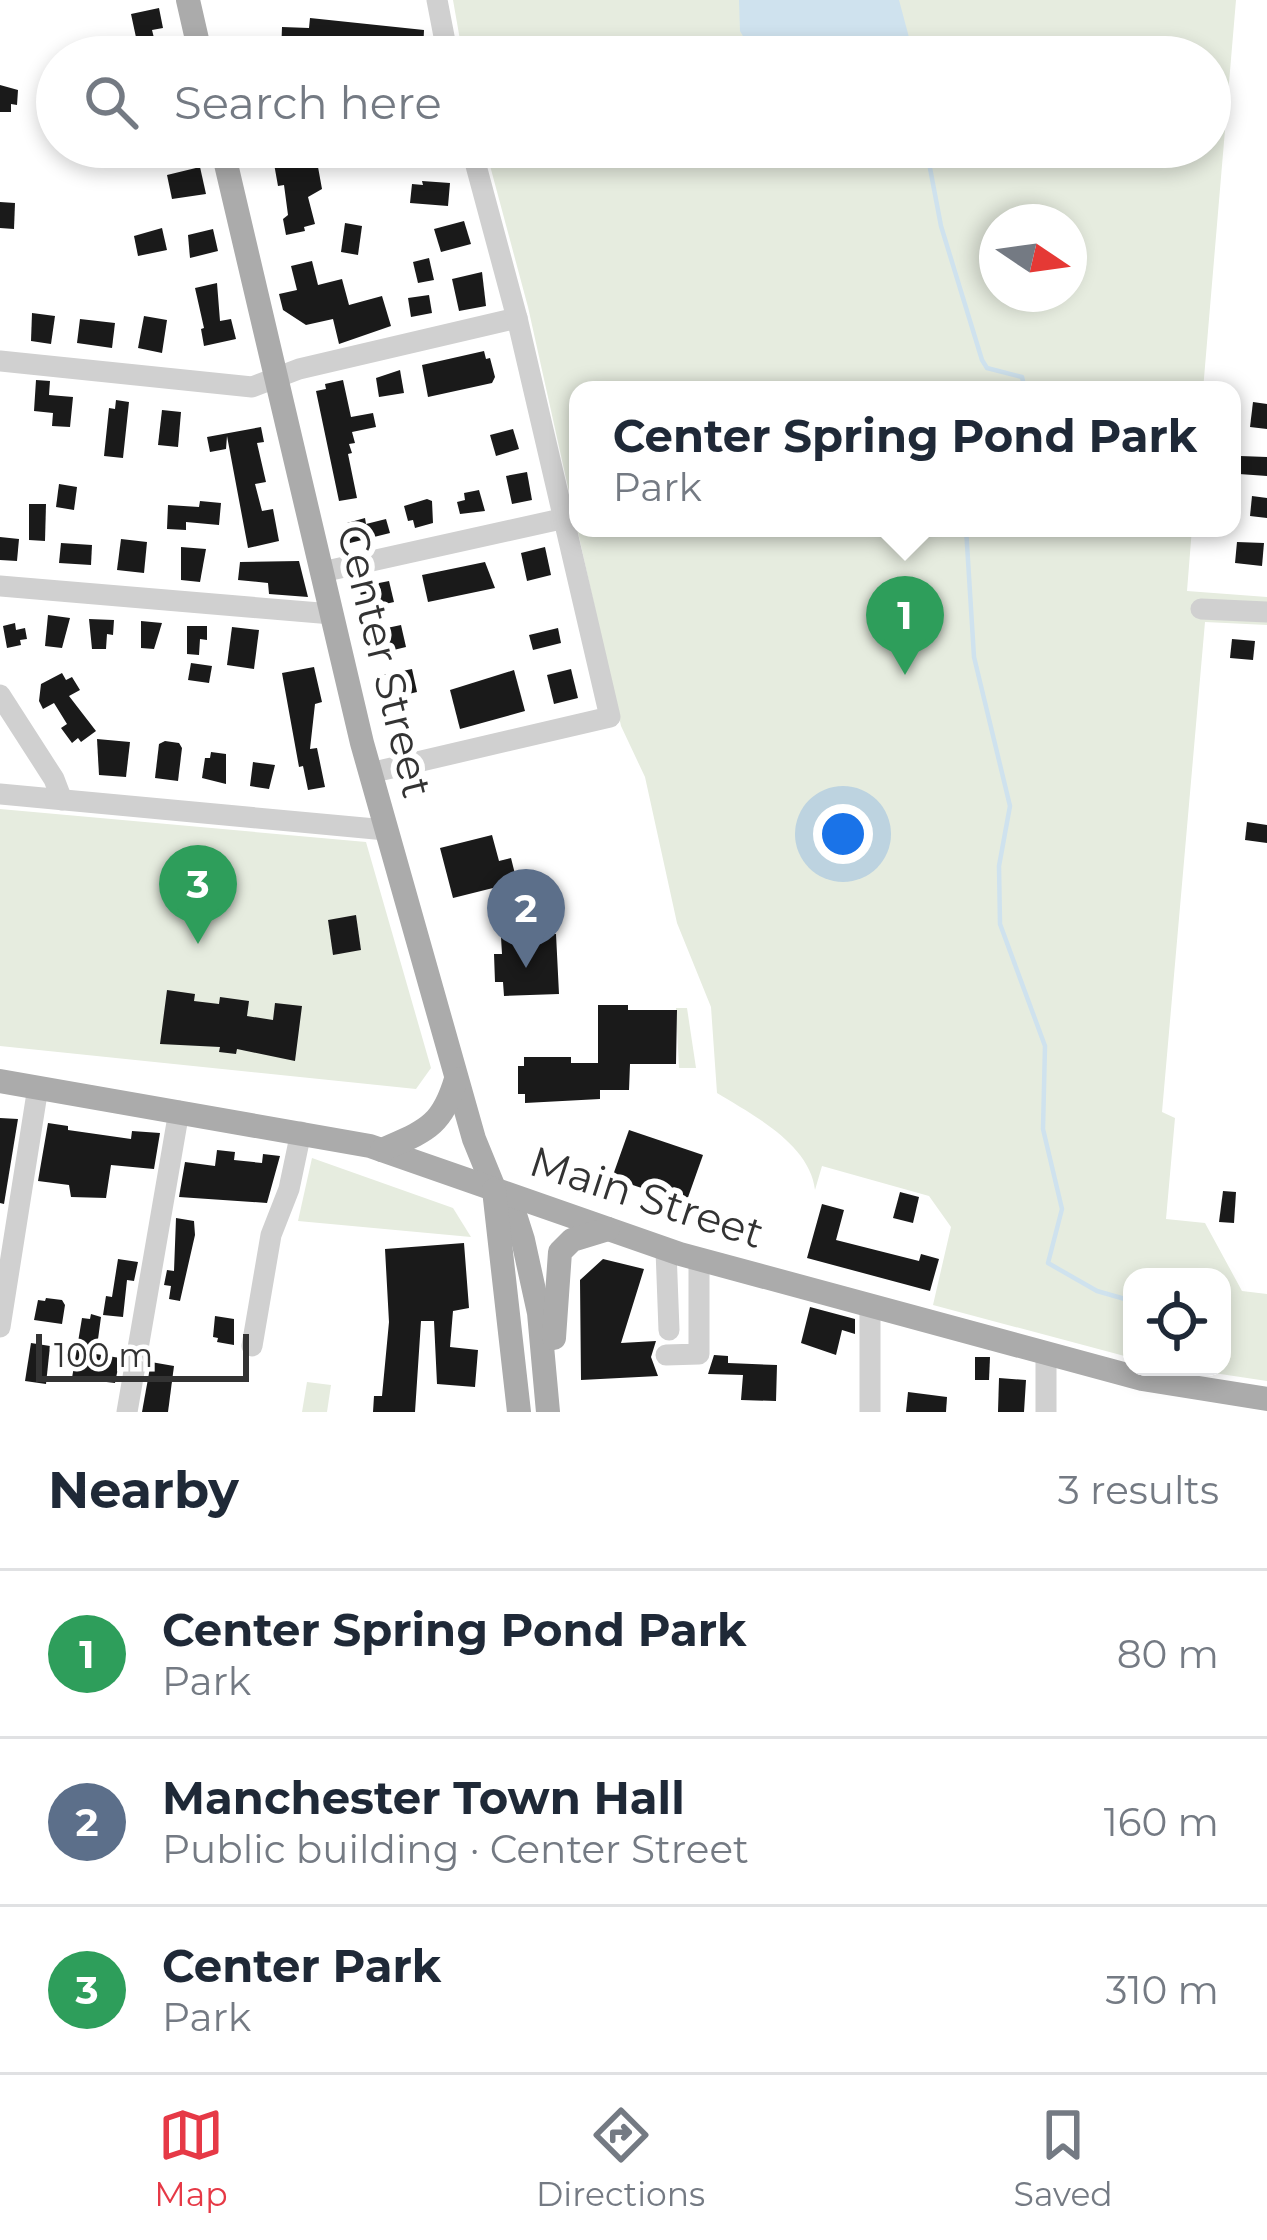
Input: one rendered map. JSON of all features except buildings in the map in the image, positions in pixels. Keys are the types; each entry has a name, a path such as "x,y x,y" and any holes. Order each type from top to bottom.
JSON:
{"main road":[{"path":"188,0 196,36"},
{"name":"Center Street","path":"227,168 370,773 474,1139 494,1188"},
{"path":"382,1150 434,1124 447,1108 456,1077"},
{"name":"Main Street","path":"0,1081 382,1150 666,1250 1167,1384 1267,1399"},
{"path":"494,1188 516,1218 523,1240 539,1313 548,1412"},
{"path":"494,1188 519,1412"},
{"path":"547,1380 554,1346 559,1255 569,1242 608,1229"},
{"path":"517,1382 547,1380"}],"street":[{"path":"437,0 444,36"},
{"path":"370,773 610,717 517,318 477,168"},
{"path":"0,361 252,387 299,369 517,318"},
{"path":"322,572 562,519"},
{"path":"0,586 332,614"},
{"path":"1201,609 1267,612"},
{"path":"0,695 62,800"},
{"path":"0,794 386,830"},
{"path":"0,1327 38,1087"},
{"path":"127,1412 179,1111"},
{"path":"253,1346 271,1235 289,1189 301,1132"},
{"path":"666,1250 669,1330"},
{"path":"666,1354 699,1354 699,1259"},
{"path":"870,1306 870,1412"},
{"path":"1046,1354 1046,1412"}],"shaded area":[{"path":"453,0 1236,0 1231,59 1231,36 459,36"},
{"path":"491,168 1222,168 1204,381 569,381 569,492 528,307"},
{"path":"579,537 1191,537 1187,591 1267,597 1267,625 1205,622 1162,1112 1175,1118 1166,1219 1205,1223 1229,1268 1123,1268 1123,1356 933,1305 951,1227 929,1196 822,1166 815,1190 803,1159 791,1145 717,1093 711,1007 677,923 645,777 621,726"},
{"path":"0,809 366,842 431,1068 416,1089 0,1046"},
{"path":"676,1008 687,1008 696,1068 679,1068"},
{"path":"312,1158 453,1208 471,1237 298,1221"},
{"path":"1231,1271 1242,1291 1267,1294 1267,1381 1231,1376"},
{"path":"307,1382 331,1385 327,1412 302,1412"}],"water":[{"path":"739,0 899,0 909,36 743,36"}],"waterway":[{"path":"930,168 941,226 982,360 987,368 1023,381"},
{"path":"967,537 974,657 1010,806 999,866 1000,924 1045,1046 1043,1129 1062,1209 1048,1263 1097,1291 1123,1298"}],"place":[{"name":"Center Spring Pond Park","path":"905,675"},
{"name":"Center Park","path":"198,944"},
{"name":"Manchester Town Hall","path":"526,968"}]}
